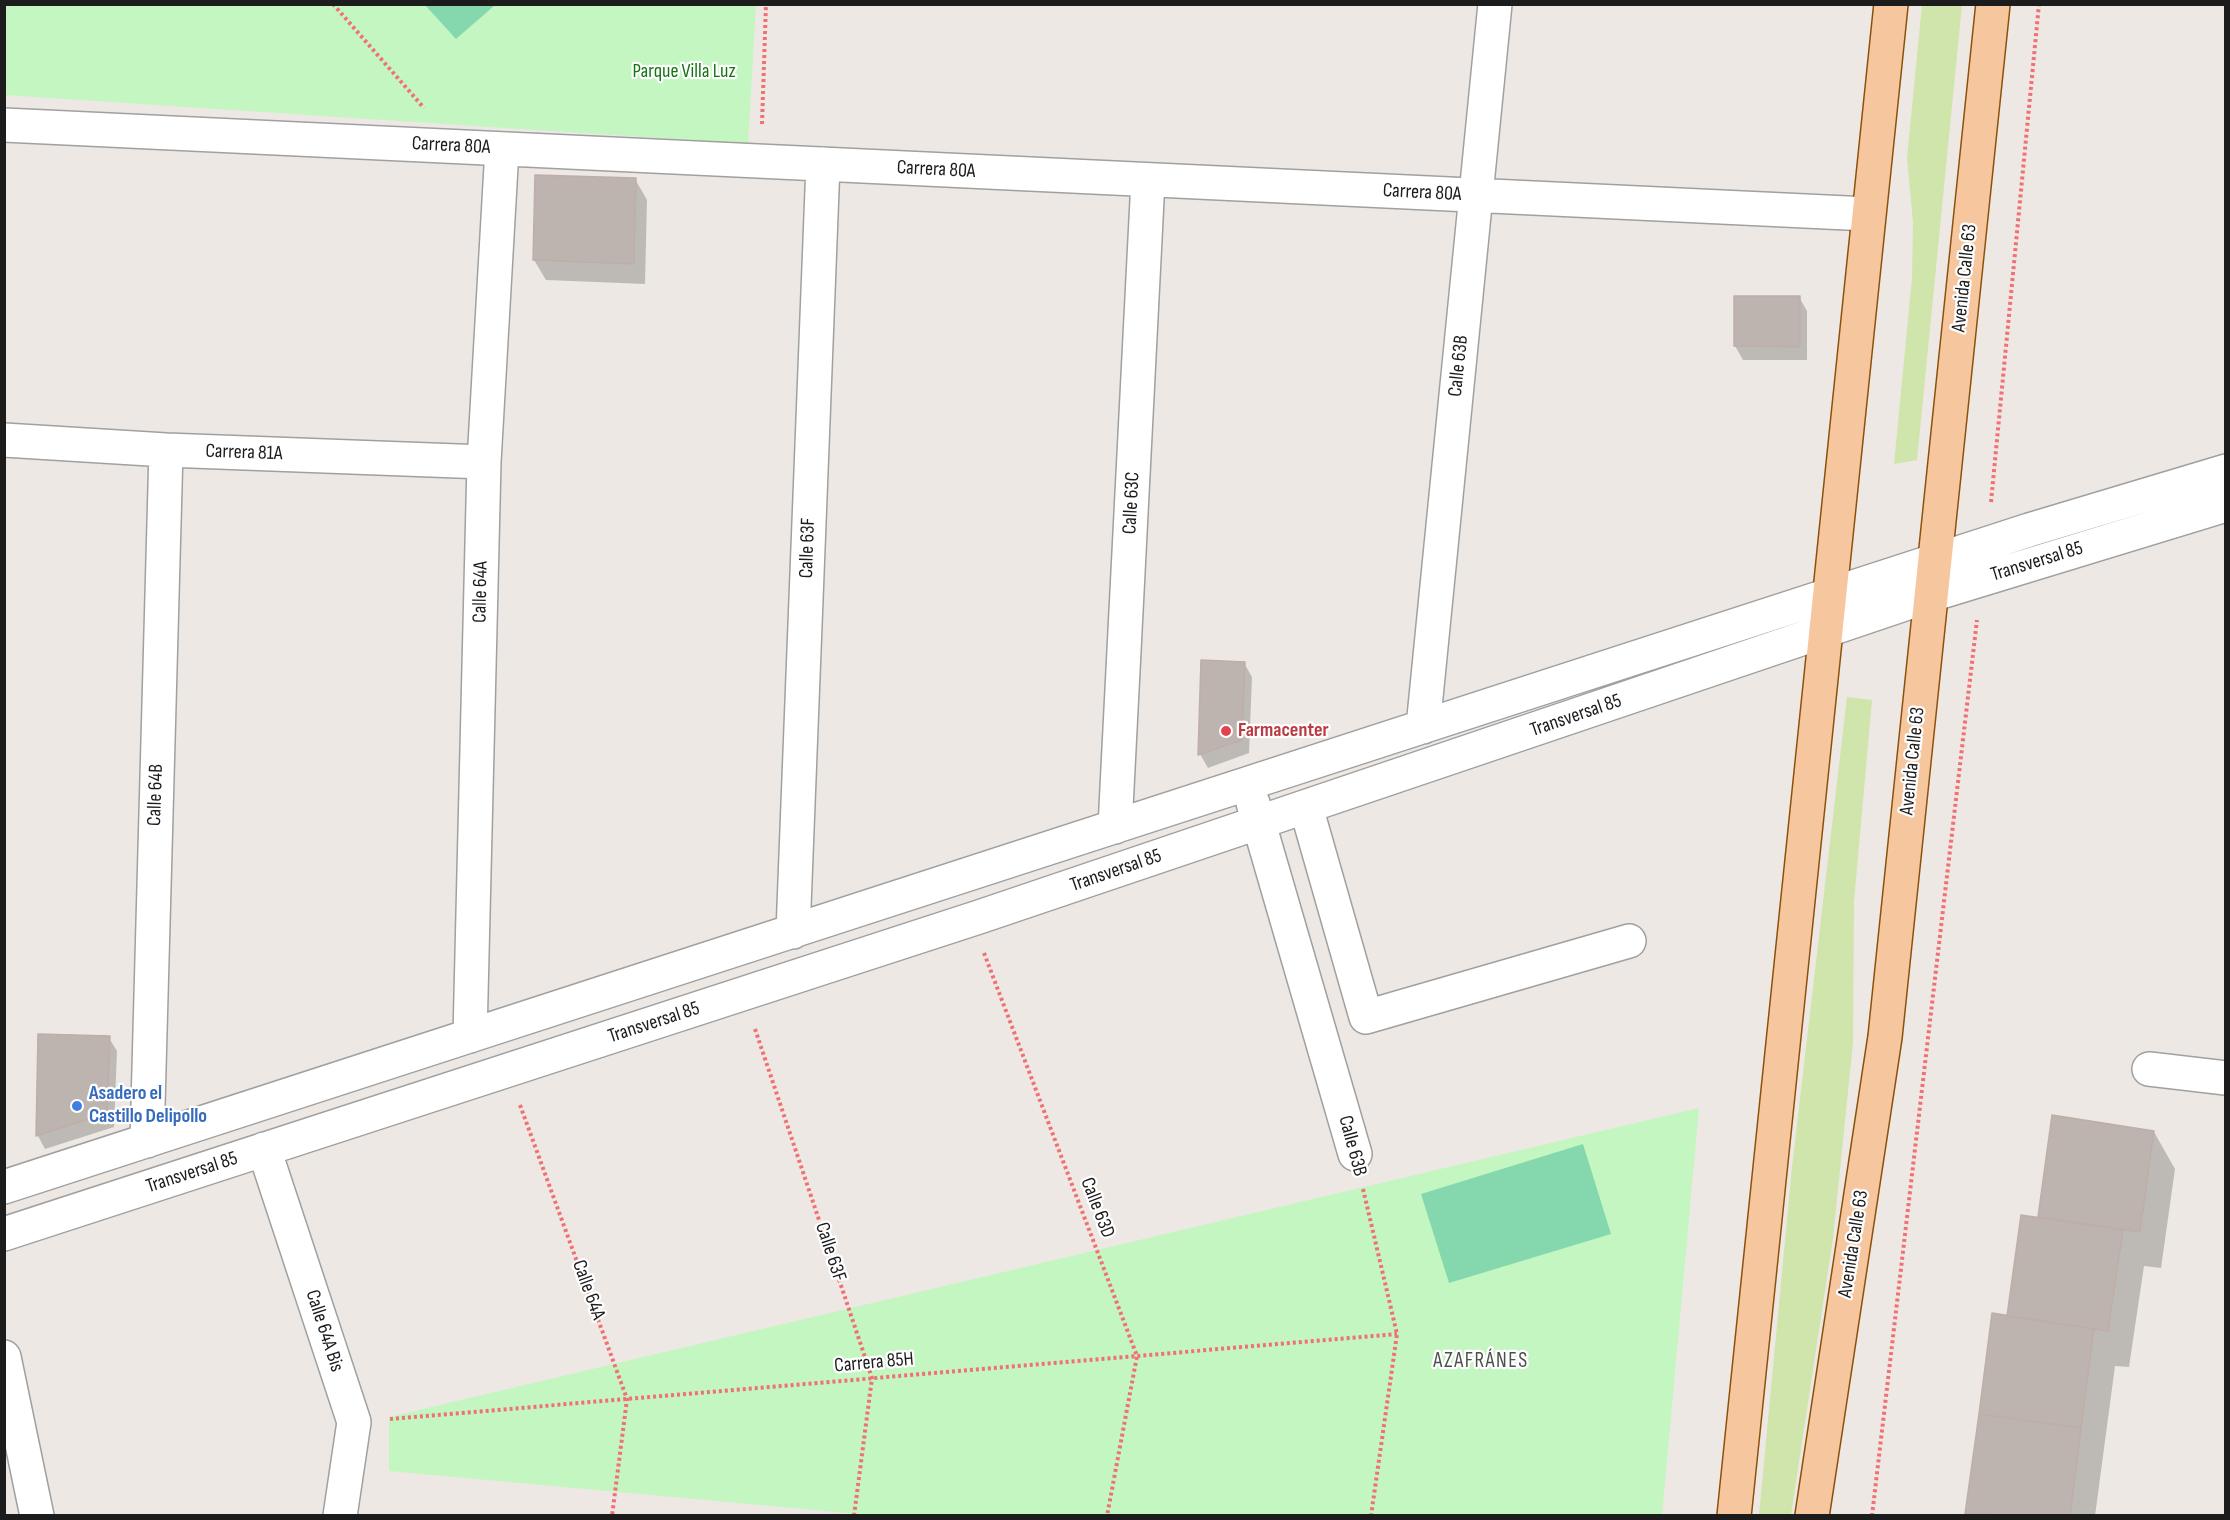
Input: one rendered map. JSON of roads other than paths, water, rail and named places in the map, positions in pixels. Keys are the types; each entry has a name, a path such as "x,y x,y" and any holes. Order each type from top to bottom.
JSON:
{"main road":[{"path":"1734,1508 1891,4"},
{"name":"Avenida Calle 63","path":"1815,1505 1885,1037 1993,4"}],"street":[{"name":"Calle 63B","path":"1423,727 1495,4"},
{"name":"Carrera 80A","path":"4,125 1868,214"},
{"name":"Calle 64A","path":"470,1036 484,462 502,149"},
{"name":"Calle 63F","path":"793,932 823,164"},
{"name":"Calle 63C","path":"1115,827 1148,180"},
{"name":"Carrera 81A","path":"4,440 166,450 484,462"},
{"name":"Calle 64B","path":"147,1141 166,450"},
{"name":"Transversal 85","path":"4,1187 1935,561 2226,471"},
{"name":"Transversal 85","path":"4,1234 979,917 1931,595 2226,505"},
{"name":"Calle 63B","path":"1247,784 1355,1154"},
{"path":"1306,807 1366,1017 1629,941"},
{"path":"2150,1069 2226,1078"},
{"path":"4,1201 151,1154 207,1122"},
{"name":"Calle 64A Bis","path":"264,1149 354,1422 340,1515"},
{"path":"4,1357 37,1515"}],"place":[{"name":"Farmacenter","path":"1226,731"},
{"name":"Asadero el Castillo Delipollo","path":"77,1106"}],"district":[{"name":"AZAFRÁNES","path":"1481,1362"}],"park label":[{"name":"Parque Villa Luz","path":"684,72"}]}
